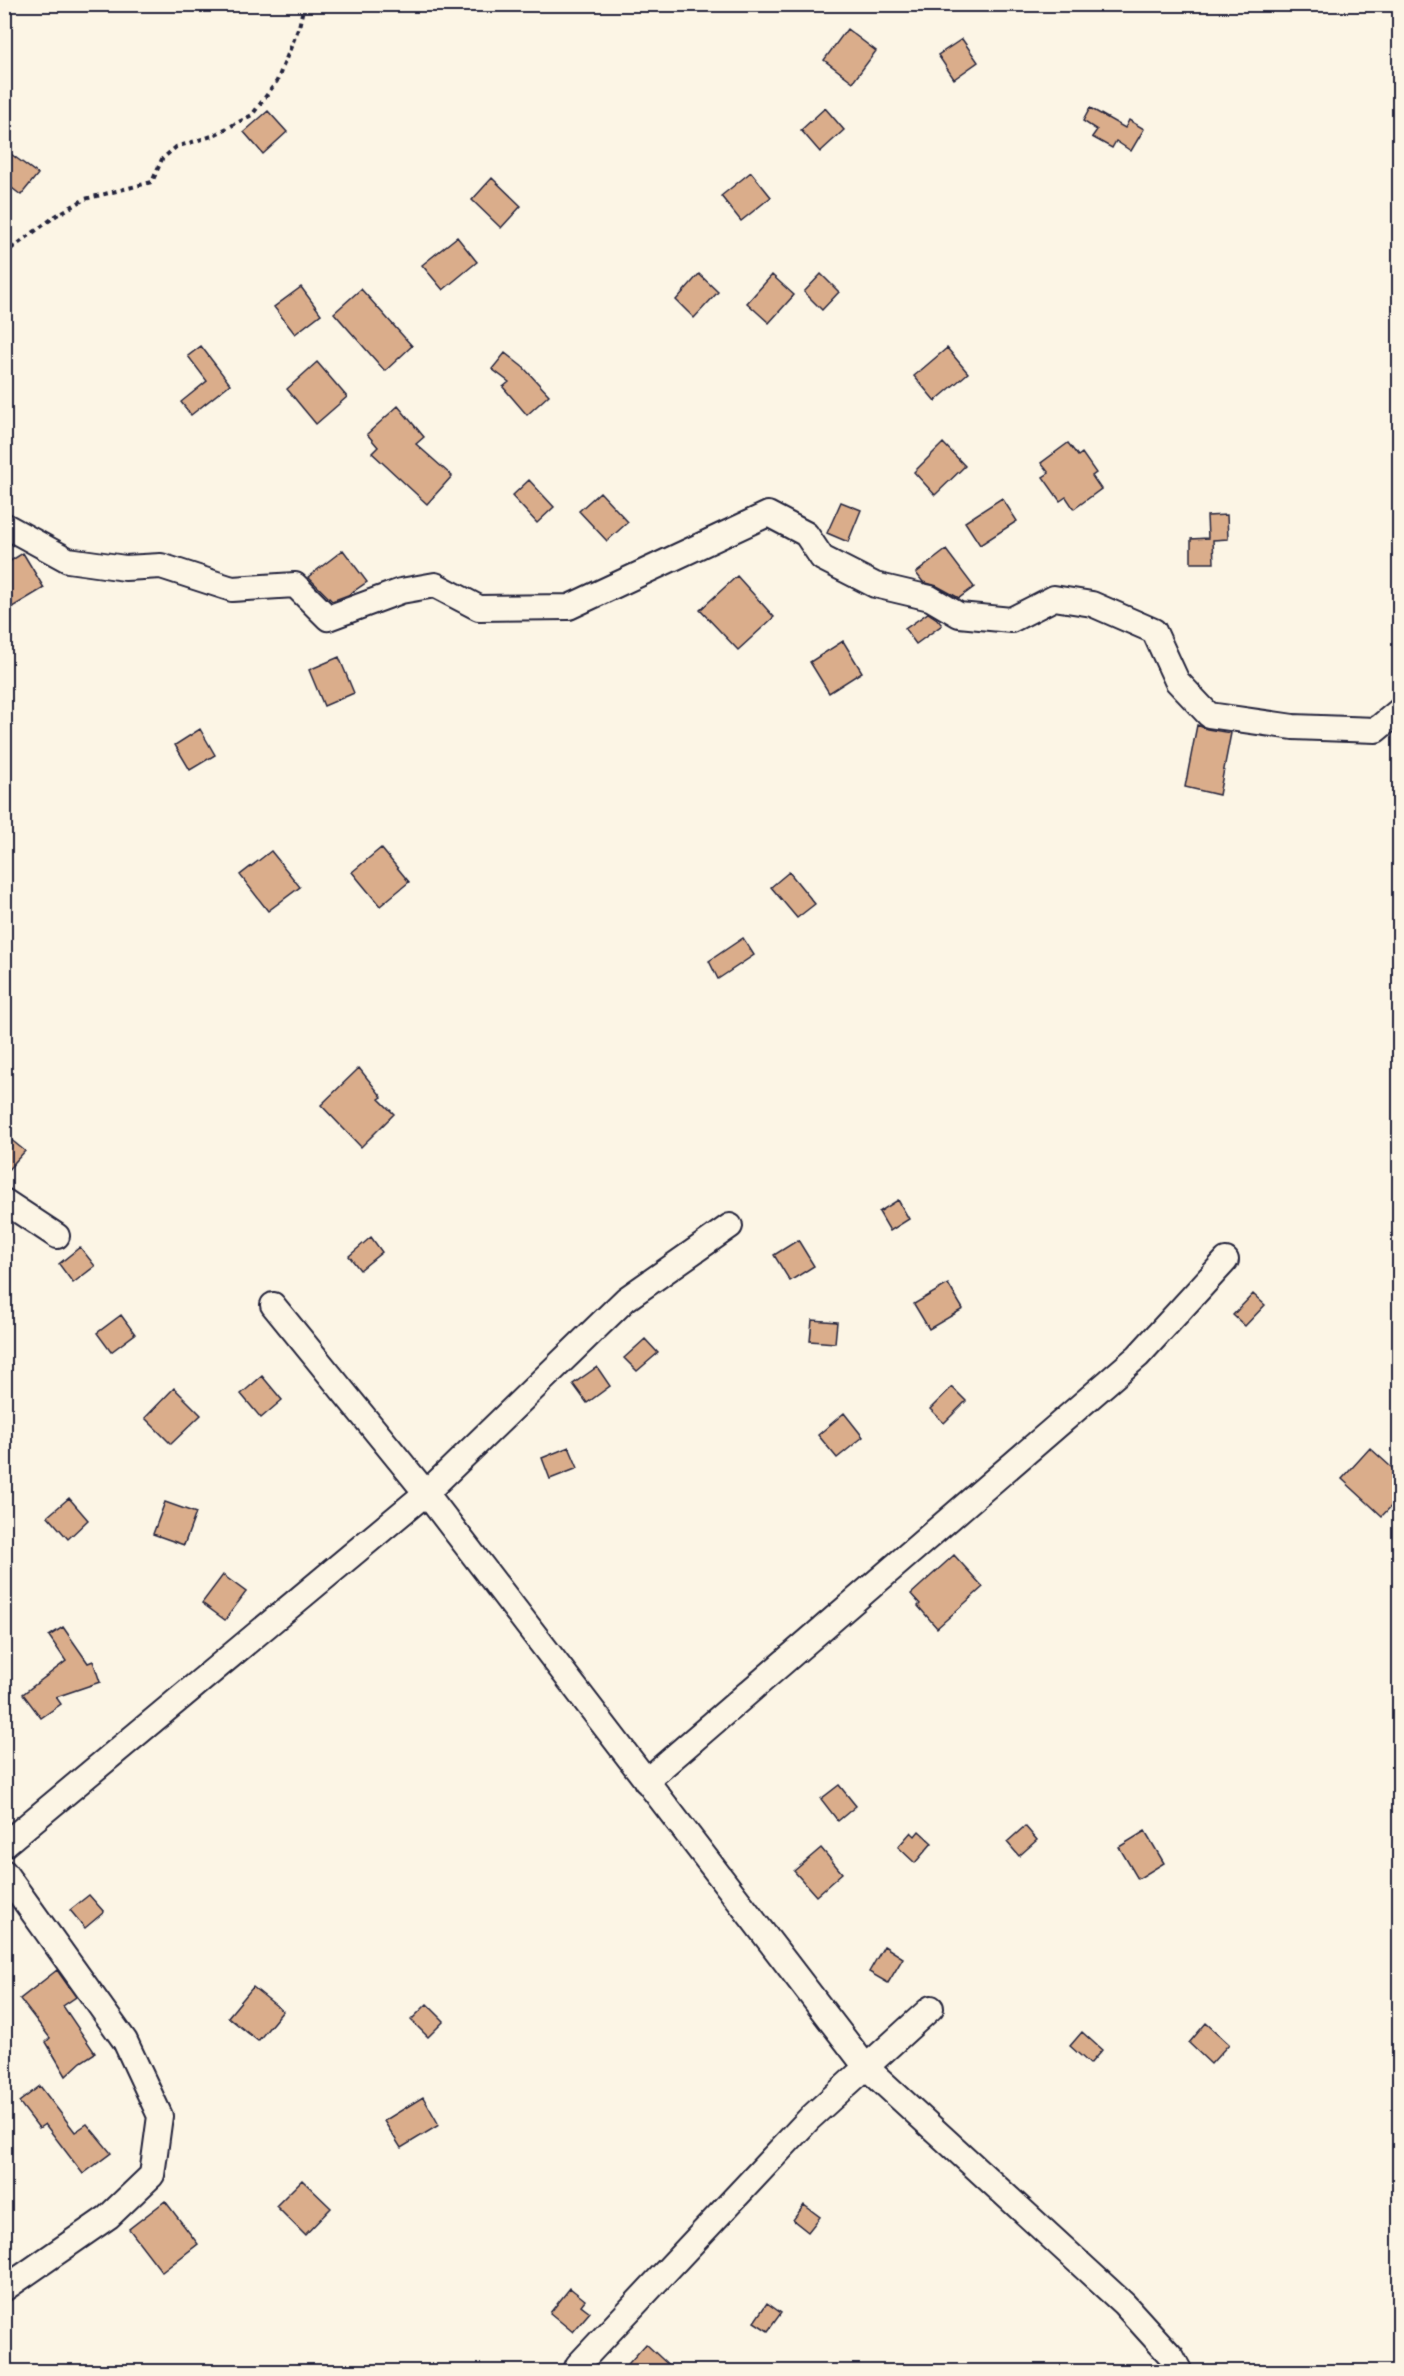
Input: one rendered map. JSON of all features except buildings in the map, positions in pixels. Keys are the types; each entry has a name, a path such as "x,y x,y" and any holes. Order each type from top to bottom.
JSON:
{"street":[{"path":"4,525 68,560 125,567 161,566 232,589 295,585 328,618 401,591 435,585 479,608 569,607 768,514 806,534 822,558 875,585 930,598 959,615 1011,620 1054,598 1092,604 1154,631 1177,681 1209,715 1293,727 1376,730 1400,710"},
{"path":"4,1201 57,1236"},
{"path":"4,1845 426,1492 626,1299 730,1226"},
{"path":"646,1780 1138,1356 1226,1260"},
{"path":"273,1305 426,1492 866,2067 1124,2304 1172,2358 1180,2372"},
{"path":"4,1872 125,2041 160,2116 152,2175 108,2217 4,2289"},
{"path":"575,2372 578,2365 809,2119 931,2008"}],"path":[{"path":"4,254 57,215 85,199 152,182 162,159 176,147 212,136 252,115 277,81 299,27 304,4"}]}
